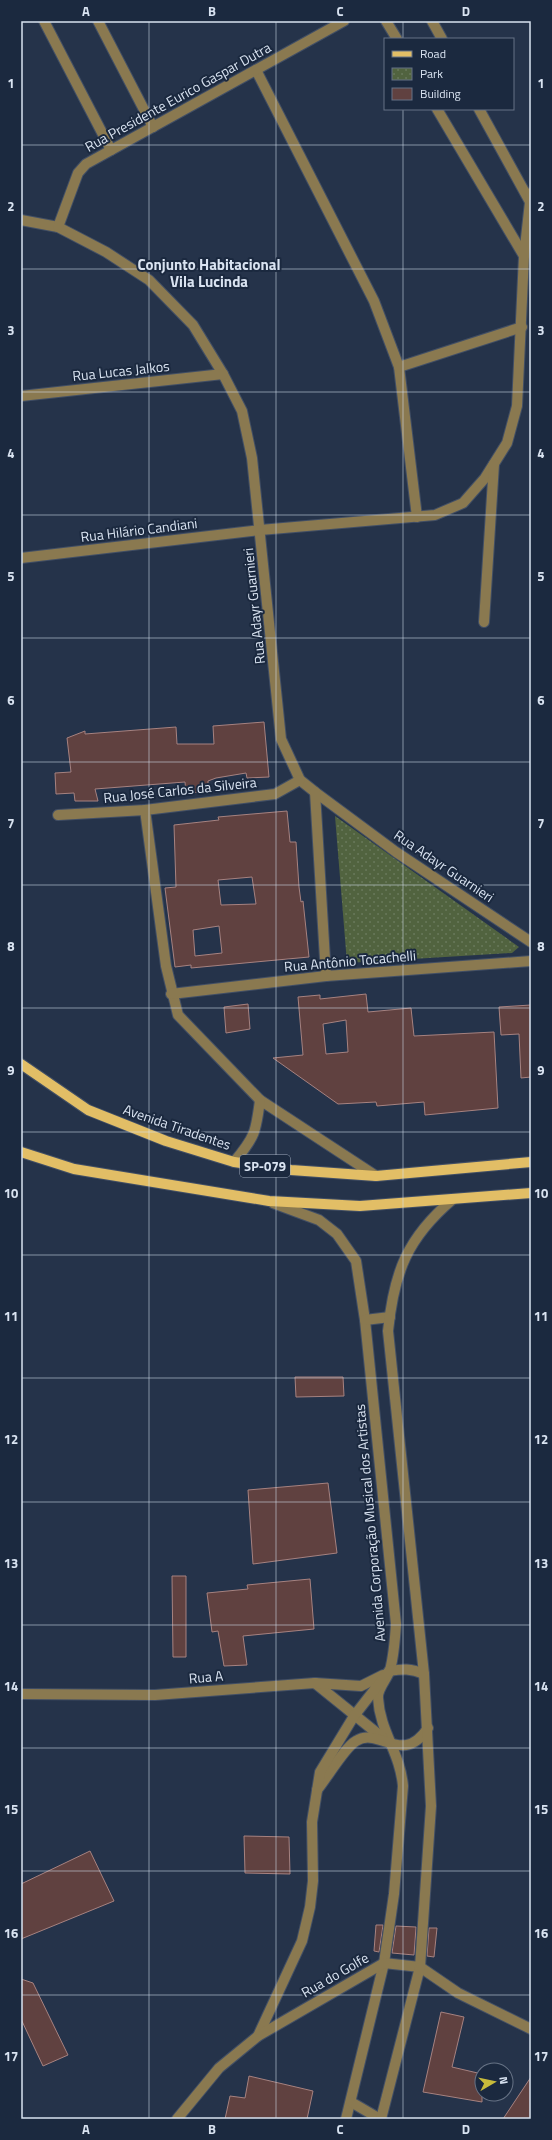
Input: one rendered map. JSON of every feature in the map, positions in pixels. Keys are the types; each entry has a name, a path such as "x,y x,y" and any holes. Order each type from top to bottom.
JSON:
{"main road":[{"name":"Avenida Tiradentes","path":"21,1064 88,1110 166,1141 234,1162 291,1170 376,1176 531,1162"},
{"name":"SP-079","path":"21,1152 74,1169 268,1201 360,1206 531,1192"}],"street":[{"path":"44,21 111,150"},
{"path":"98,21 153,127"},
{"name":"Rua Presidente Eurico Gaspar Dutra","path":"58,227 78,173 86,164 344,21"},
{"path":"386,21 396,38"},
{"path":"432,21 441,38"},
{"path":"256,70 374,302 399,367 417,517"},
{"path":"438,110 524,256"},
{"path":"480,110 530,196"},
{"name":"Rua Hilário Candiani","path":"21,558 260,530 436,515 463,503 485,478 507,443 517,406 522,327 524,256 530,196"},
{"name":"Rua Adayr Guarnieri","path":"21,220 58,227 106,252 149,280 193,325 223,374 242,411 252,458 281,739 300,780 396,852 531,942"},
{"path":"399,367 522,327"},
{"name":"Rua Lucas Jalkos","path":"21,396 223,374"},
{"path":"484,622 494,464"},
{"name":"Rua José Carlos da Silveira","path":"58,815 145,810 275,794 300,780"},
{"path":"314,792 326,976"},
{"path":"145,810 166,966 178,1015 260,1100 376,1176"},
{"name":"Rua Antônio Tocachelli","path":"172,994 326,976 531,961"},
{"path":"234,1162 251,1141 257,1129 260,1100"},
{"path":"350,2102 381,2119 420,1967 430,1806 428,1728 424,1674 388,1331 394,1287 409,1248 435,1215 453,1199"},
{"name":"Avenida Corporação Musical dos Artistas","path":"268,1201 319,1220 336,1234 356,1262 365,1320 396,1624 395,1648 389,1671 377,1696 383,1729 402,1771 403,1786 394,1894 384,1963 346,2119"},
{"path":"365,1320 390,1317"},
{"path":"258,2036 302,1942 313,1881 312,1822 320,1772 354,1716 389,1671 406,1669 415,1670 424,1674"},
{"name":"Rua A","path":"21,1694 155,1695 315,1683 361,1686 372,1682 389,1671"},
{"path":"315,1683 392,1746"},
{"path":"317,1790 356,1741 370,1737 392,1746 413,1743 421,1739 428,1728"},
{"name":"Rua do Golfe","path":"177,2119 219,2068 258,2036 384,1963 420,1967 458,1993 531,2029"}],"green space":[{"path":"335,816 519,947 512,953 347,963"}],"building":[{"path":"264,722 269,777 247,778 246,773 216,778 208,781 208,785 198,786 198,792 186,794 185,782 95,789 98,801 75,801 74,793 56,794 55,773 71,772 67,738 85,731 85,734 176,727 177,744 214,744 213,726"},
{"path":"287,811 290,842 296,842 299,887 301,902 303,901 309,957 191,968 191,965 175,967 165,888 176,887 174,825 219,820 218,817","holes":["252,877 256,904 221,905 218,880","219,926 222,953 195,956 193,930"]},
{"path":"366,994 368,1012 411,1008 414,1036 494,1032 498,1108 425,1115 424,1102 377,1106 376,1102 338,1104 273,1058 303,1055 298,997 320,995 320,999","holes":["346,1020 348,1052 326,1054 323,1024"]},
{"path":"248,1004 250,1029 226,1033 224,1007"},
{"path":"531,1005 531,1077 521,1078 519,1034 501,1035 499,1007"},
{"path":"295,1377 343,1377 344,1396 296,1397"},
{"path":"328,1483 337,1553 253,1564 248,1490"},
{"path":"172,1576 186,1576 186,1657 173,1657"},
{"path":"310,1579 314,1629 243,1636 247,1665 224,1666 218,1631 212,1632 207,1593 248,1589 247,1585"},
{"path":"244,1836 289,1837 290,1874 245,1873"},
{"path":"90,1851 114,1901 21,1939 21,1884"},
{"path":"376,1925 383,1925 379,1952 374,1951"},
{"path":"396,1926 416,1927 414,1955 392,1953"},
{"path":"429,1928 437,1928 434,1957 427,1956"},
{"path":"21,1979 33,1983 68,2055 43,2066 21,2019"},
{"path":"441,2012 464,2017 452,2067 474,2072 474,2101 423,2092"},
{"path":"249,2076 313,2091 307,2119 225,2119 230,2096 245,2098"},
{"path":"531,2077 531,2119 503,2119"}],"district":[{"name":"Conjunto Habitacional Vila Lucinda","path":"209,274"}]}
